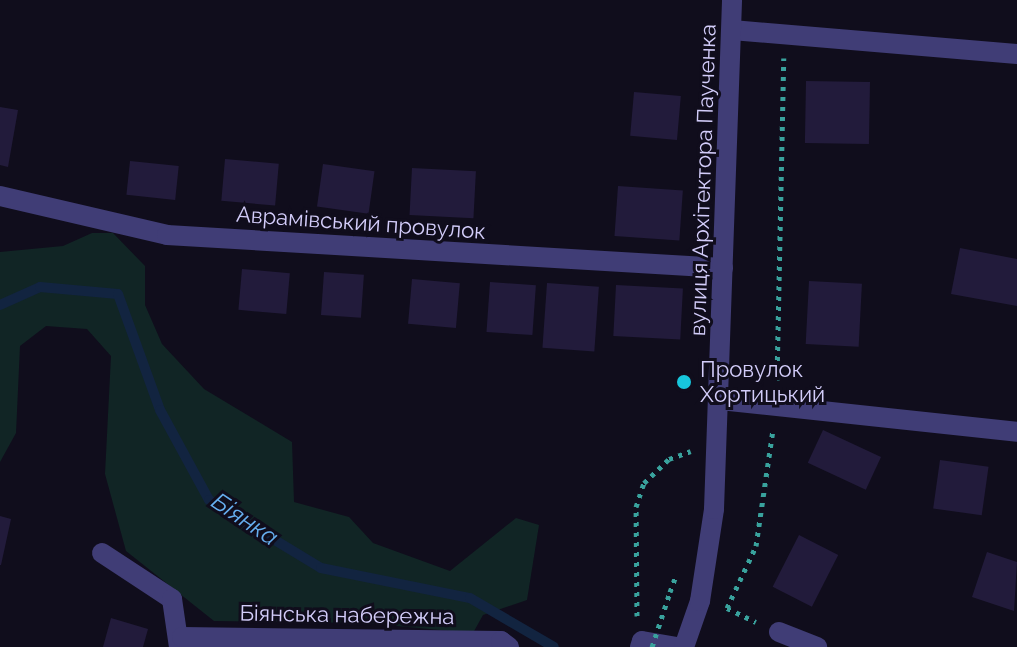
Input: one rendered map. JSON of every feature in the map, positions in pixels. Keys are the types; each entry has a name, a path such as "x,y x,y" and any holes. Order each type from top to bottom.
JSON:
{"street":[{"name":"вулиця Архітектора Паученка","path":"684,647 700,601 714,509 732,0"},
{"path":"732,30 1017,54"},
{"name":"Аврамівський провулок","path":"0,196 167,235 723,268"},
{"path":"720,400 1017,432"},
{"path":"102,553 172,599 180,642"},
{"path":"779,632 817,647"},
{"name":"Біянська набережна","path":"180,642 501,641 509,647"},
{"path":"645,645 675,647"}],"path":[{"path":"727,608 756,546 776,405 785,34"},
{"path":"645,645 632,553 636,507 644,483 669,459 691,451"},
{"path":"645,645 670,592"}],"green space":[{"path":"92,233 113,233 145,266 145,305 162,344 204,389 292,442 294,502 349,517 373,543 450,571 516,518 539,525 527,600 483,615 473,633 364,623 214,621 126,551 105,474 111,356 87,329 46,326 20,346 16,433 0,462 0,252 63,246"}],"building":[{"path":"806,81 870,82 869,144 805,143"},
{"path":"634,92 681,96 677,140 630,136"},
{"path":"0,107 18,110 8,167 0,165"},
{"path":"225,159 279,164 275,206 221,201"},
{"path":"130,161 179,166 175,200 126,195"},
{"path":"323,164 374,171 369,214 317,207"},
{"path":"412,168 476,171 473,218 410,215"},
{"path":"618,186 683,191 679,240 615,236"},
{"path":"960,248 1017,259 1017,306 951,294"},
{"path":"242,269 290,273 286,314 238,310"},
{"path":"324,272 364,275 361,318 321,315"},
{"path":"412,279 460,283 456,328 408,324"},
{"path":"809,281 862,284 859,347 806,344"},
{"path":"490,282 536,285 532,335 487,332"},
{"path":"547,283 599,287 594,351 542,348"},
{"path":"616,285 683,289 680,339 613,336"},
{"path":"823,430 881,457 866,490 808,463"},
{"path":"940,460 989,467 982,515 933,509"},
{"path":"0,516 11,519 1,565 0,565"},
{"path":"799,535 838,555 812,607 773,587"},
{"path":"987,552 1017,562 1014,611 972,597"},
{"path":"111,618 148,629 143,647 103,647"}],"waterway":[{"name":"Біянка","path":"0,305 40,287 118,294 160,410 209,500 321,568 470,598 554,647"}],"place":[{"name":"Провулок Хортицький","path":"684,382"}]}
